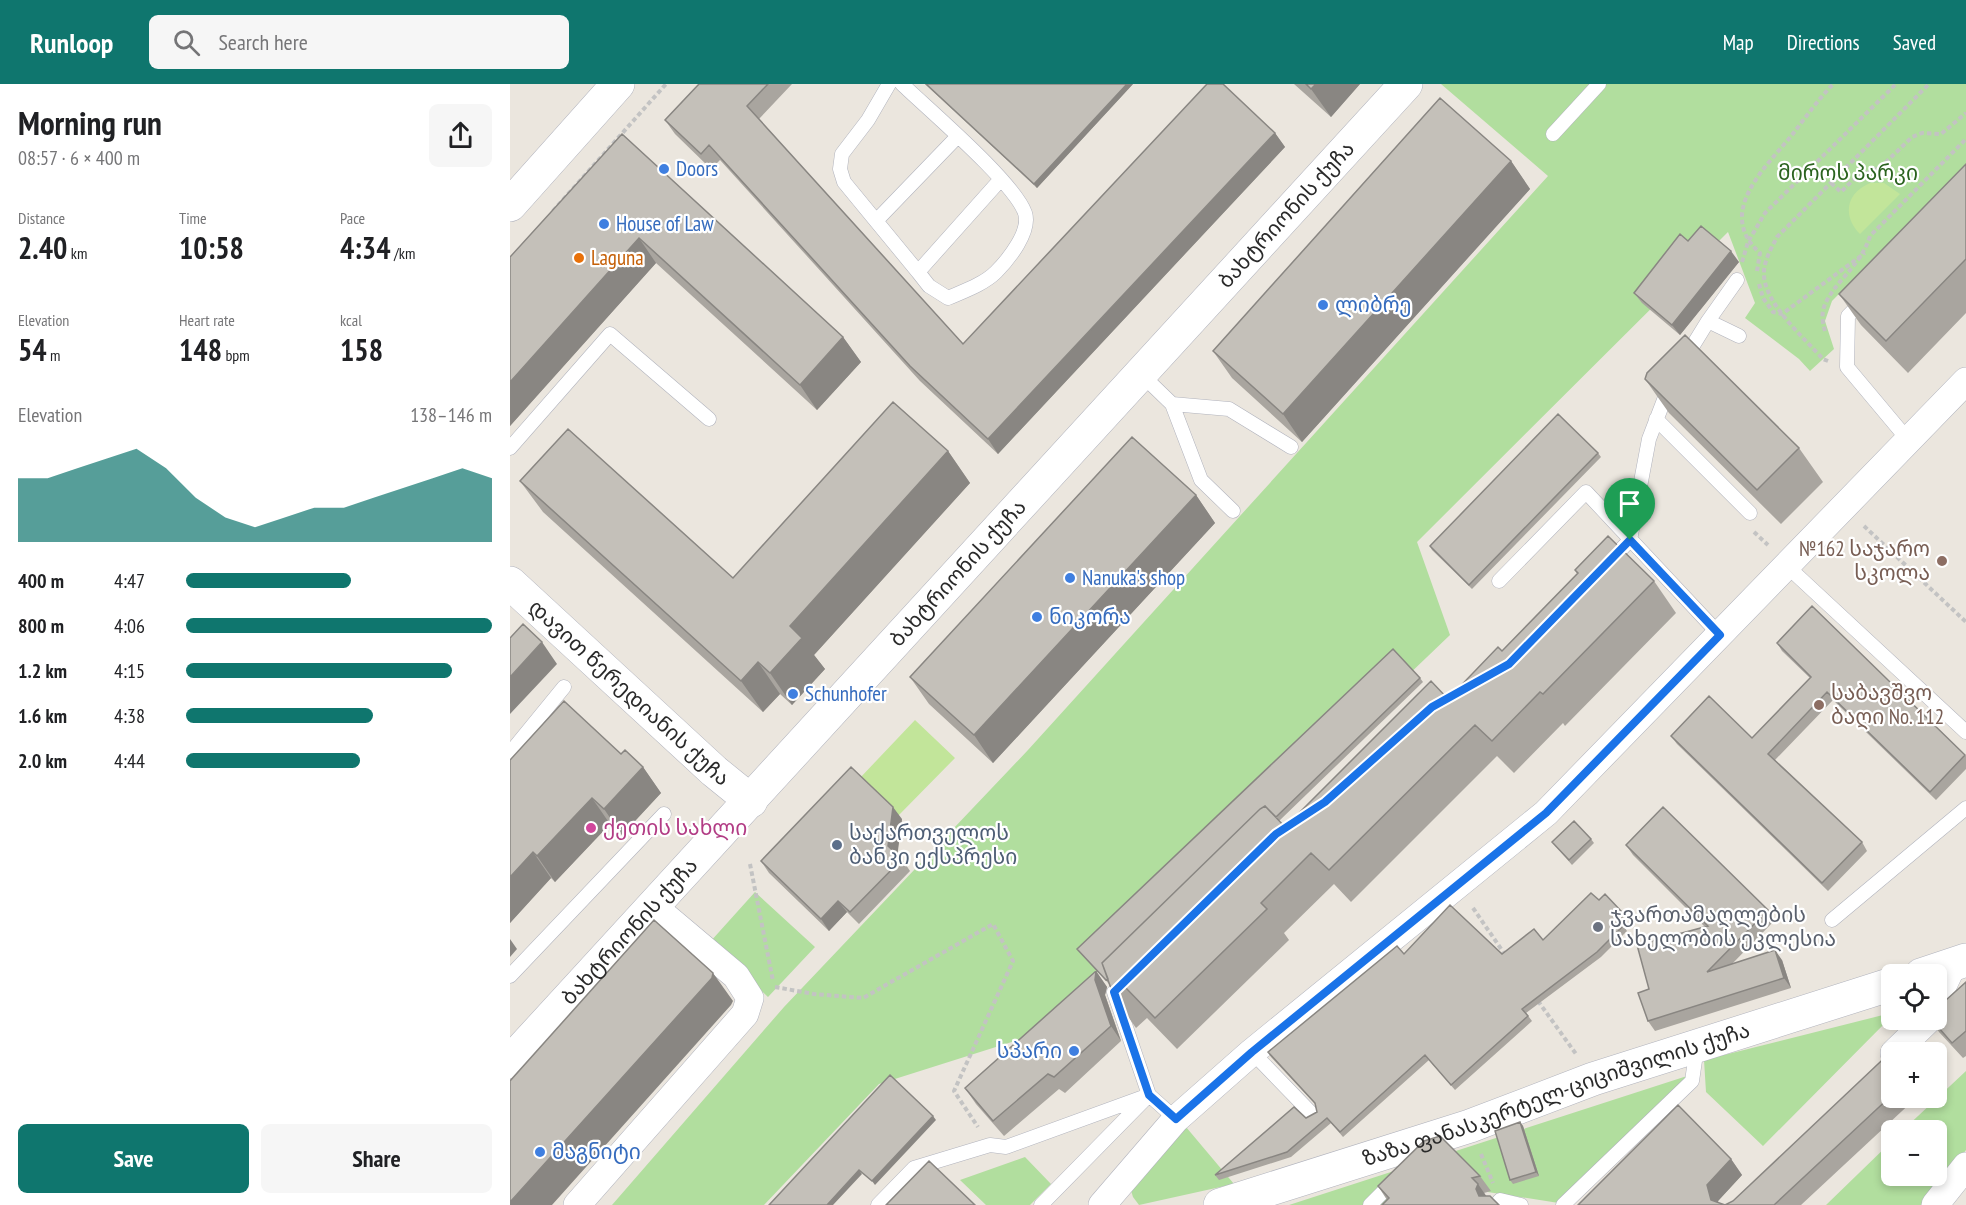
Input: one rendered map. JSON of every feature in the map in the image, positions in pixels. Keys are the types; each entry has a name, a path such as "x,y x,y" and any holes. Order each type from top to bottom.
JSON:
{"street":[{"path":"510,205 618,84"},
{"name":"ბახტრიონის ქუჩა","path":"510,1062 1406,84"},
{"path":"1102,1205 1176,1119 1252,1052 1546,813 1720,635 1782,560 1843,507 1966,381"},
{"name":"დავით წერედიანის ქუჩა","path":"510,583 714,771 751,801"},
{"path":"577,1205 746,1014 750,998 736,976 654,907"},
{"path":"1947,982 1959,962"},
{"name":"ზაზა ფანასკერტელ-ციციშვილის ქუჩა","path":"1220,1205 1456,1130 1593,1079 1881,988"},
{"path":"1905,1042 1918,1030"},
{"path":"1935,1205 1966,1166"}],"lane":[{"path":"889,84 868,120 842,153 840,169 844,183 918,272 929,285 948,298 973,288 996,272 1023,234 1026,214 1001,179 902,84"},
{"path":"1553,134 1599,84"},
{"path":"876,221 957,137"},
{"path":"918,272 1001,179"},
{"path":"1598,573 1630,540 1649,439 1671,381 1708,321 1737,280"},
{"path":"1874,290 1848,316 1847,367 1909,441"},
{"path":"1708,321 1739,336"},
{"path":"510,448 610,334 709,419"},
{"path":"1141,374 1172,404 1201,480 1233,511"},
{"path":"1172,404 1229,409 1291,447"},
{"path":"1656,419 1750,513"},
{"path":"1499,581 1586,492 1720,635"},
{"path":"1782,560 1966,732"},
{"path":"510,753 564,687"},
{"path":"1832,920 1966,808"},
{"path":"510,976 664,814"},
{"path":"1131,976 1114,992 1149,1095 1176,1119"},
{"path":"1563,1205 1692,1081 1697,1047"},
{"path":"1252,1052 1312,1114"},
{"path":"878,1205 914,1168 990,1145 1006,1147 1149,1095"},
{"path":"1041,1205 1149,1095"},
{"path":"1418,1158 1456,1130"},
{"path":"1370,1205 1402,1174"},
{"path":"1498,1203 1521,1205"}],"path":[{"path":"549,215 666,84"},
{"path":"1833,84 1760,172 1747,194 1742,211 1742,230 1748,242 1760,253 1758,282 1763,298 1773,312 1782,314 1865,253"},
{"path":"1748,242 1765,213 1896,84"},
{"path":"1812,347 1782,314 1764,278 1767,257 1777,237 1928,84"},
{"path":"1831,183 1841,192 1853,180 1882,166 1912,137 1922,133 1941,134 1966,113"},
{"path":"1829,342 1822,321 1824,308 1865,253 1870,236 1966,139"},
{"path":"1832,352 1835,363"},
{"path":"1843,507 1966,622"},
{"path":"1754,532 1782,560"},
{"path":"750,864 774,987 814,994 862,998 993,924 1013,961 954,1091 990,1145"},
{"path":"1457,886 1510,961"},
{"path":"1537,999 1593,1079"},
{"path":"1456,1130 1498,1203"}],"green space":[{"name":"მიროს პარკი","path":"1441,84 1966,84 1966,166 1832,301 1825,321 1834,349 1810,371 1799,359 1745,318 1755,303 1728,232 1417,542 1450,635 1031,1036 879,1084 764,1205 612,1205 784,1007 1028,750 1548,176"},
{"path":"1870,183 1884,183 1900,194 1860,234 1851,220 1849,206 1856,193"},
{"path":"915,720 955,758 898,816 859,779"},
{"path":"755,892 815,947 768,997 710,942"},
{"path":"1881,1016 1881,1027 1763,1146 1706,1092 1704,1060"},
{"path":"1966,1071 1966,1150 1947,1175 1947,1120 1914,1120 1927,1108 1947,1108 1947,1089"},
{"path":"1687,1076 1565,1204 1443,1185 1421,1205 1289,1205"},
{"path":"1186,1127 1234,1184 1139,1205 1133,1197 1129,1184"},
{"path":"1881,1152 1881,1186 1939,1186 1925,1205 1826,1205"},
{"path":"1025,1157 1051,1184 1030,1205 986,1205 960,1180"}],"building":[{"path":"699,84 768,84 747,106 963,344 1207,84 1223,84 1275,133 988,439 910,366 709,145 701,154 665,120"},
{"path":"926,84 1127,84 1034,184"},
{"path":"1306,84 1316,84 1311,89"},
{"path":"1440,98 1511,161 1283,414 1213,351"},
{"path":"622,134 843,337 800,385 639,238 510,382 510,257"},
{"path":"1966,164 1966,259 1886,341 1839,294"},
{"path":"1701,226 1731,251 1672,325 1634,293 1680,234 1688,241"},
{"path":"1685,335 1799,448 1757,490 1645,379 1647,373"},
{"path":"893,402 948,451 790,626 802,638 770,673 758,662 741,681 520,481 568,429 733,578"},
{"path":"1558,414 1598,453 1469,585 1430,546"},
{"path":"1132,437 1196,495 974,735 910,677"},
{"path":"1608,536 1654,581 1543,694 1540,692 1492,741 1475,725 1329,870 1311,853 1261,903 1267,909 1155,1018 1125,987 1114,997 1102,963 1260,809 1265,806 1285,827 1431,681 1448,699 1498,647 1502,651 1578,573 1575,570"},
{"path":"1812,606 1965,755 1930,792 1827,692 1768,754 1862,842 1822,883 1671,736 1709,696 1752,738 1811,677 1777,643"},
{"path":"523,624 542,642 510,677 510,638"},
{"path":"1393,649 1420,678 1276,817 1265,806 1260,809 1102,963 1108,979 1106,980 1077,949"},
{"path":"564,701 621,754 625,750 643,767 604,809 592,798 537,856 533,852 510,877 510,760"},
{"path":"851,767 893,807 888,846 902,859 850,912 838,901 821,919 761,861"},
{"path":"1663,807 1768,910 1707,972 1775,950 1784,978 1648,1021 1638,993 1649,989 1637,945 1708,926 1626,845"},
{"path":"1574,821 1591,839 1569,860 1552,842"},
{"path":"1591,893 1599,900 1605,894 1621,911 1615,917 1624,925 1597,952 1522,1009 1528,1016 1451,1085 1425,1055 1340,1132 1327,1118 1287,1152 1215,1175 1294,1107 1306,1118 1317,1112 1315,1103 1268,1052 1397,946 1404,954 1450,905 1502,954 1534,929 1543,940"},
{"path":"654,920 713,973 712,978 510,1202 510,1081"},
{"path":"1096,971 1095,980 1111,1026 1054,1077 1048,1074 993,1121 965,1088"},
{"path":"1966,982 1966,1031 1952,1043 1941,1030 1947,1030 1947,999"},
{"path":"1881,1061 1881,1105 1774,1205 1725,1205 1733,1201"},
{"path":"890,1075 933,1116 872,1181 859,1170 827,1205 769,1205"},
{"path":"1678,1105 1731,1159 1707,1185 1711,1200 1725,1205 1578,1205"},
{"path":"1520,1122 1536,1172 1510,1180 1495,1131"},
{"path":"1440,1136 1480,1176 1472,1178 1478,1184 1476,1189 1479,1196 1490,1196 1499,1205 1382,1205 1389,1198 1378,1186 1424,1141"},
{"path":"929,1161 975,1205 886,1205"}],"place":[{"name":"Doors","path":"664,169"},
{"name":"House of Law","path":"604,224"},
{"name":"Laguna","path":"579,258"},
{"name":"ლიბრე","path":"1323,305"},
{"name":"№162 საჯარო სკოლა","path":"1942,561"},
{"name":"Nanuka's shop","path":"1070,578"},
{"name":"ნიკორა","path":"1037,617"},
{"name":"Schunhofer","path":"793,694"},
{"name":"საბავშვო ბაღი No. 112","path":"1819,705"},
{"name":"ქეთის სახლი","path":"591,828"},
{"name":"საქართველოს ბანკი ექსპრესი","path":"837,845"},
{"name":"ჯვართამაღლების სახელობის ეკლესია","path":"1598,927"},
{"name":"სპარი","path":"1074,1051"},
{"name":"მაგნიტი","path":"540,1152"}],"route":[{"path":"1630,540 1720,635 1546,813 1252,1052 1176,1119 1149,1095 1114,992 1276,834 1325,802 1432,707 1509,664 1630,540"}]}
